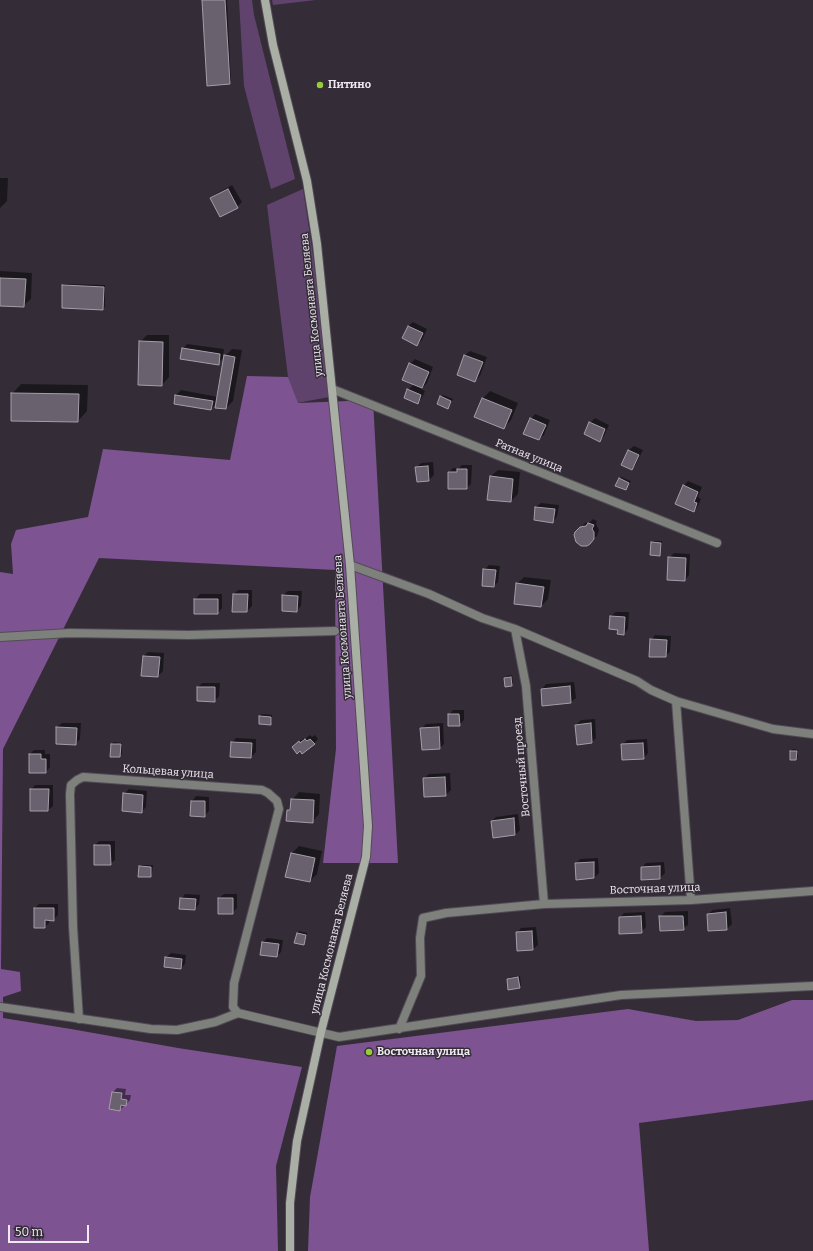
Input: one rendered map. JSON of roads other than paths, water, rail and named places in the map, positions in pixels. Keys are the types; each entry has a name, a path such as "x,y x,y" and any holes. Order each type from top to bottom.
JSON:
{"street":[{"name":"улица Космонавта Беляева","path":"265,0 279,68 307,181 317,244 350,565 368,826 366,857 321,1032 297,1141 290,1204 290,1251"},
{"name":"Ратная улица","path":"332,389 717,543"},
{"path":"350,565 429,594 482,618 515,629 637,681 651,690 676,701 773,729 813,734"},
{"name":"Восточный проезд","path":"515,629 526,686 544,904"},
{"path":"0,637 70,633 189,635 336,631"},
{"path":"676,701 691,900"},
{"name":"Кольцевая улица","path":"79,1019 73,927 70,794 71,785 76,780 83,777 262,790 277,801 278,809 234,983 233,1007 238,1013"},
{"name":"Восточная улица","path":"399,1029 421,976 420,938 423,918 446,913 544,904 691,900 813,891"},
{"path":"0,1007 151,1029 177,1030 215,1022 238,1013 339,1037 620,995 813,986"}],"place":[{"name":"Питино","path":"320,85"},
{"name":"Восточная улица","path":"369,1052"}]}
